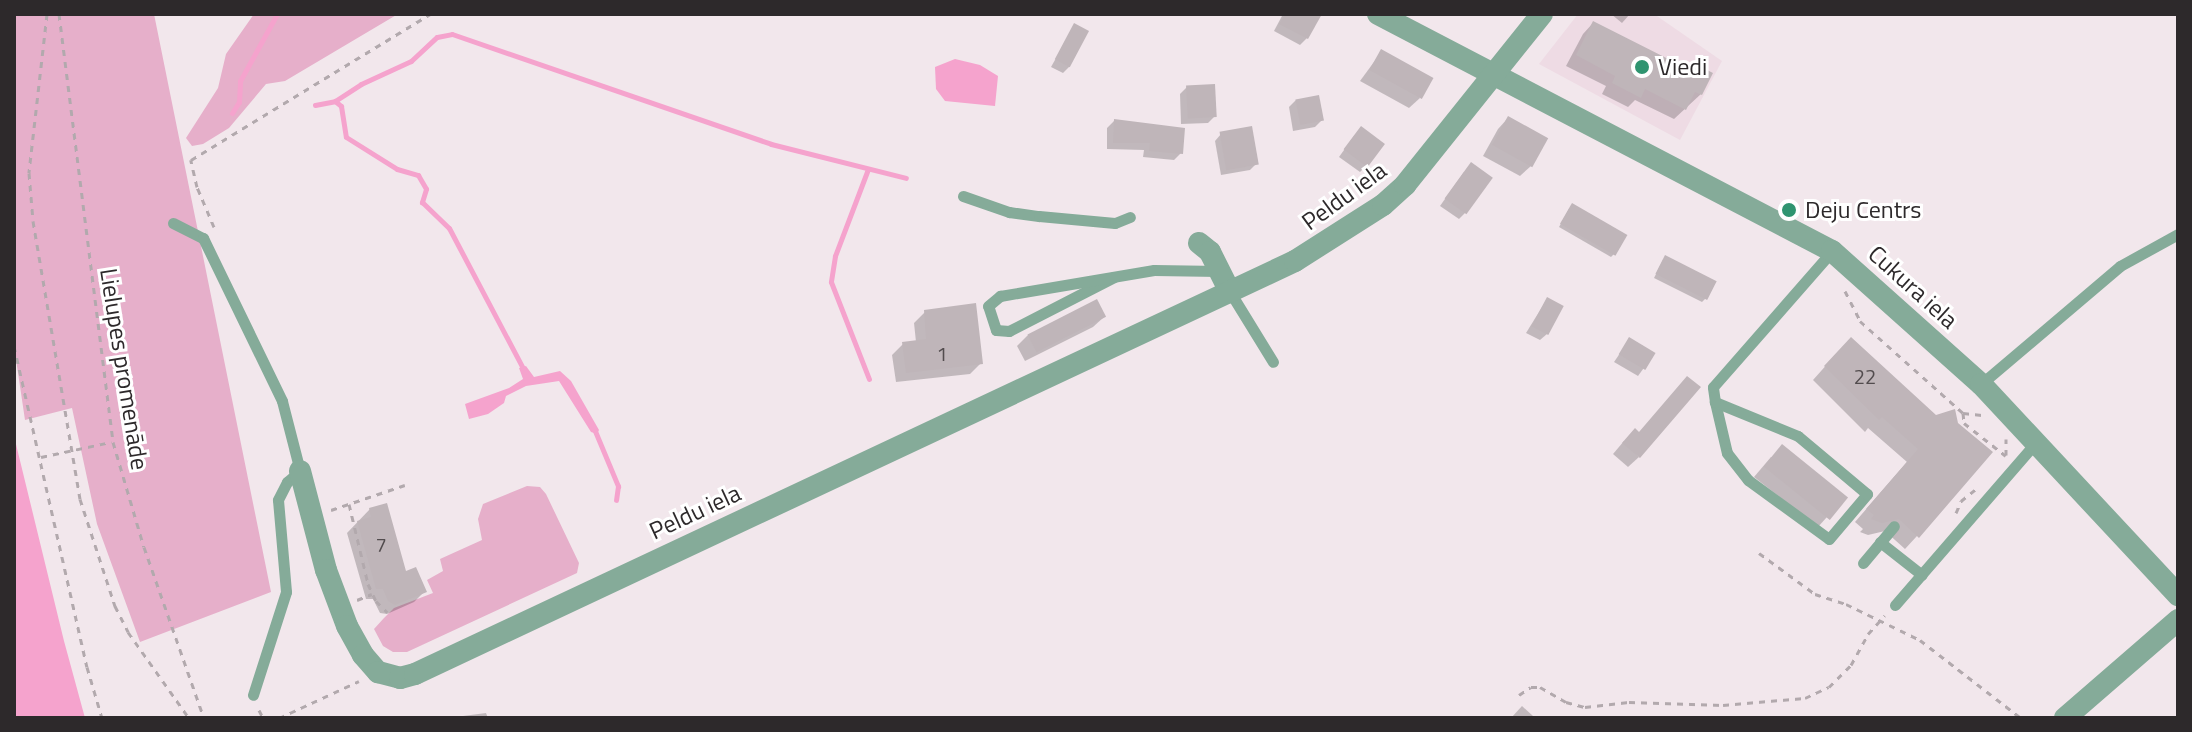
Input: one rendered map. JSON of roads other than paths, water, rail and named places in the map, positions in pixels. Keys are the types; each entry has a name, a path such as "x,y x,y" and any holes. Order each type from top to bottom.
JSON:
{"street":[{"name":"Cukura iela","path":"1378,14 1832,251 1981,384 2178,595"},
{"name":"Peldu iela","path":"300,471 326,570 347,626 363,655 368,677 400,678 415,674 1295,261 1383,205 1425,162 1542,14"},
{"path":"1199,243 1210,252 1230,292"},
{"path":"2065,718 2178,620"}],"lane":[{"path":"963,196 1009,212 1039,216 1115,223 1130,217"},
{"path":"173,223 203,238 282,401 300,471 287,482 278,500 286,592 255,700"},
{"path":"1981,384 2120,266 2178,234"},
{"path":"1715,402 1798,436 1867,494 1829,539 1748,480 1727,453 1715,402 1713,387 1832,251"},
{"path":"1114,277 1009,331 996,330 988,306 1000,296 1154,270 1220,271"},
{"path":"1230,292 1273,362"},
{"path":"1895,605 2036,442"},
{"path":"1863,563 1894,526"},
{"path":"1880,542 1922,575"}],"waterway":[{"path":"232,113 239,102 240,81 277,14"},
{"path":"315,105 335,101 361,84 411,61 437,37 452,34 771,144 906,178"},
{"path":"335,101 341,106 346,137 397,169 418,175 426,189 422,202 449,228 525,372"},
{"path":"868,169 835,256 831,282 869,379"},
{"path":"595,431 618,486 616,500"}],"place":[{"name":"Viedi","path":"1642,67"},
{"name":"Deju Centrs","path":"1789,210"}]}
